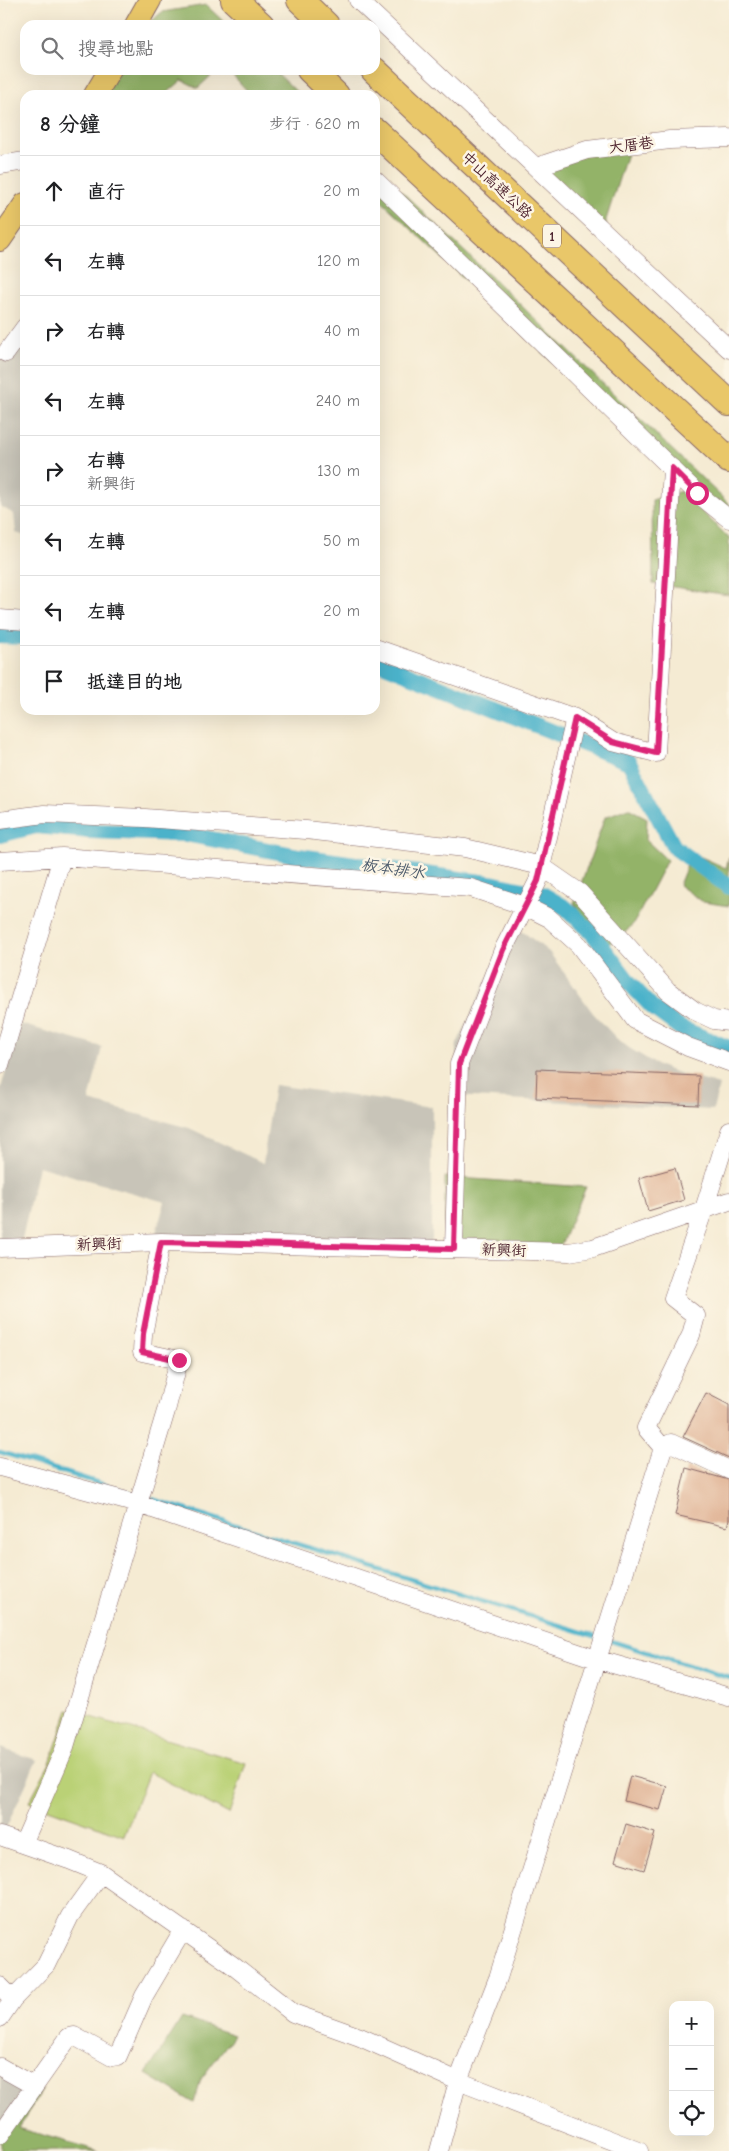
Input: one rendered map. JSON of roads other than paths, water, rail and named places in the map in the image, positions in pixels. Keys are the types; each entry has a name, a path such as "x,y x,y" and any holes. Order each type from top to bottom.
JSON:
{"highway":[{"path":"234,0 256,20"},
{"path":"300,0 321,20"},
{"path":"315,75 331,90"},
{"name":"中山高速公路","path":"379,75 729,403"},
{"path":"380,136 729,460"}],"main road":[{"path":"139,20 150,0"},
{"path":"98,90 107,75"},
{"path":"0,240 20,211"}],"street":[{"path":"358,0 379,20"},
{"path":"380,21 729,349"},
{"name":"大厝巷","path":"536,167 587,150 670,140 729,138"},
{"path":"0,165 20,162"},
{"path":"380,185 697,493 729,519"},
{"path":"6,353 20,334"},
{"path":"380,650 575,718 613,742 656,753 672,468"},
{"path":"0,619 20,621"},
{"path":"454,1249 459,1064 503,950 538,881 575,718"},
{"path":"0,820 44,814 146,818 306,830 465,848 541,866 580,893 668,991 695,1011 714,1020 729,1022"},
{"path":"0,1065 62,857"},
{"path":"0,861 62,857 472,888 525,906 549,918 578,945 635,1020 688,1047 729,1062"},
{"path":"663,1448 646,1428 691,1335 696,1316 673,1298 729,1130"},
{"name":"新興街","path":"0,1248 161,1242 577,1251 593,1248 729,1201"},
{"path":"26,1837 64,1750 179,1360 142,1352 143,1334 161,1242"},
{"path":"439,2151 458,2081 498,1978 599,1660 663,1448 671,1443 729,1470"},
{"path":"0,1466 138,1504 599,1660 729,1697"},
{"path":"0,1836 69,1860 101,1874 231,1964 294,2013 360,2037 458,2081 639,2151"},
{"path":"0,2018 13,1999 46,1965 70,1916 101,1874"},
{"path":"0,2135 69,2037 74,2036 112,2057 118,2056 144,1996 183,1930"},
{"path":"0,1986 13,1999"},
{"path":"0,2067 34,2086"}],"waterway":[{"path":"0,636 20,637"},
{"path":"380,663 629,762 674,847 729,887"},
{"name":"板本排水","path":"0,835 36,826 90,831 185,834 299,856 495,884 542,894 566,908 593,934 632,986 653,1008 680,1028 729,1048"},
{"path":"0,1452 137,1495"},
{"path":"145,1497 601,1638"},
{"path":"608,1640 729,1678"}]}
